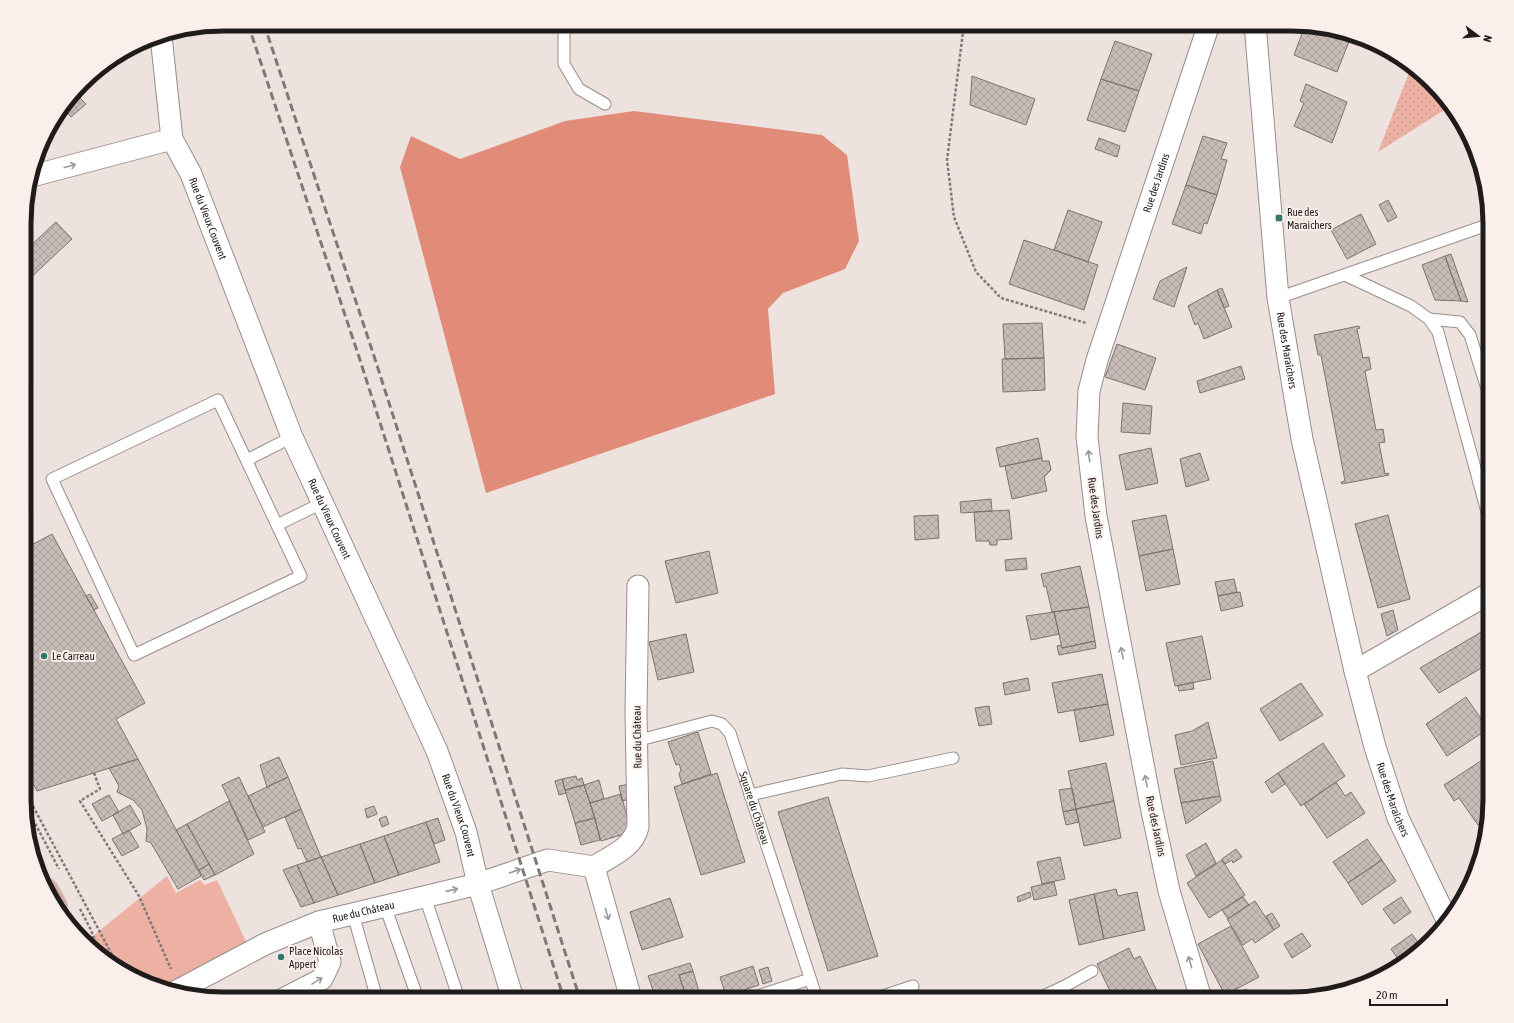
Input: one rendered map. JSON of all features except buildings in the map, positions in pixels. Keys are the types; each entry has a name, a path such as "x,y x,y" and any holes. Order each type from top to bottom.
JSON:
{"street":[{"name":"Rue des Jardins","path":"1199,992 1169,891 1151,806 1096,516 1087,437 1089,391 1107,329 1207,31"},
{"name":"Rue des Maraîchers","path":"1256,31 1278,298 1302,439 1355,671 1375,747 1398,818 1445,915"},
{"name":"Rue du Vieux Couvent","path":"162,41 172,140 191,174 292,437 438,751 466,832 478,884 511,992"},
{"path":"38,175 172,140"},
{"name":"Rue du Château","path":"184,987 265,944 319,922 478,884 548,860 594,867 629,845 636,838 638,827 636,741 638,586"},
{"path":"1355,671 1483,597"},
{"path":"594,867 629,992"},
{"name":"Rue du Château","path":"296,992 322,979 330,962 319,922"}],"lane":[{"path":"565,31 564,64 579,89 605,104"},
{"path":"1278,298 1483,226"},
{"path":"1345,275 1411,306 1429,318 1438,332 1483,497"},
{"path":"1429,318 1460,322 1470,335 1483,376"},
{"path":"218,400 277,525 301,576 134,655 52,479 218,400"},
{"path":"247,460 292,437"},
{"path":"277,525 322,503"},
{"name":"Square du Château","path":"636,741 712,721 722,724 730,734 815,992"},
{"path":"750,795 842,774 868,776 953,758"},
{"path":"425,897 457,992"},
{"path":"384,906 415,992"},
{"path":"353,914 375,992"},
{"path":"1052,992 1092,971"},
{"path":"772,992 810,979"},
{"path":"895,992 913,986"},
{"path":"1063,987 1065,992"}],"path":[{"path":"963,31 947,160 954,217 976,272 1001,298 1107,329"},
{"path":"94,773 100,789 80,801 139,896 175,985"},
{"path":"31,802 114,958"}],"shaded area":[{"path":"1409,72 1427,87 1446,109 1378,152"},
{"path":"634,111 822,135 847,155 859,241 845,269 783,293 768,309 775,394 486,493 400,167 411,136 460,159 565,121"},
{"path":"167,876 176,893 200,880 204,885 217,880 251,952 173,985 161,982 138,972 116,960 90,939"}],"railway":[{"path":"250,31 360,360 562,992"},
{"path":"266,31 374,356 578,992"}],"place":[{"name":"Rue des Maraichers","path":"1279,218"},
{"name":"Le Carreau","path":"44,656"},
{"name":"Place Nicolas Appert","path":"281,957"}]}
